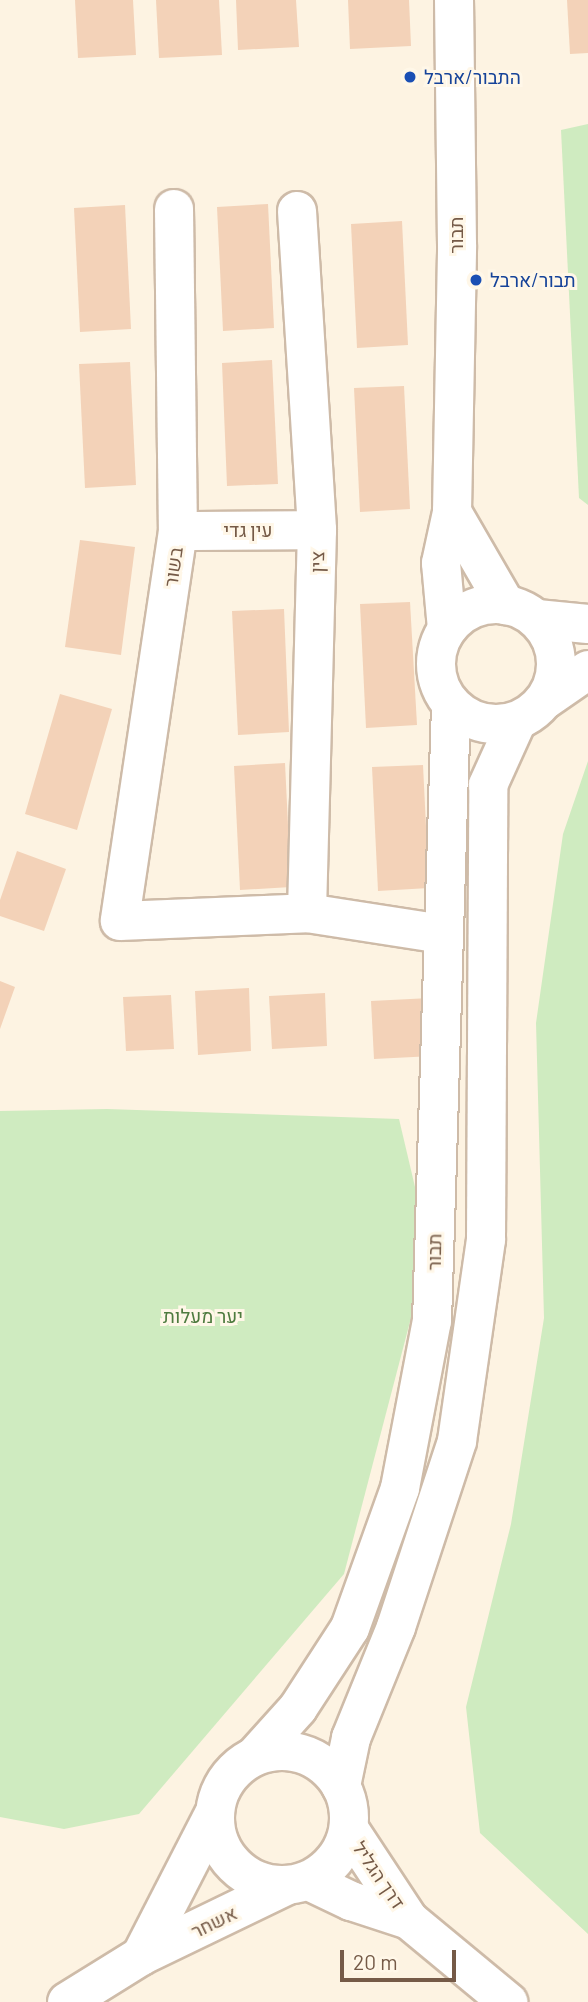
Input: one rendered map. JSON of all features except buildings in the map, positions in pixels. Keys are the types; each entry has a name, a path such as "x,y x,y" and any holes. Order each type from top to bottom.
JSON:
{"street":[{"name":"תבור","path":"447,629 441,563 452,512 457,245 454,0"},
{"name":"בשור","path":"174,209 178,531 120,921 307,913"},
{"name":"צין","path":"297,211 317,530 307,913"},
{"path":"341,1786 351,1738 396,1627 457,1441 486,1240 488,785 557,665 548,632 521,612 452,512"},
{"name":"עין גדי","path":"178,531 317,530"},
{"path":"588,624 480,605 447,629 435,667 451,705 482,723 532,710 588,670"},
{"name":"תבור","path":"255,1756 298,1708 350,1628 400,1489 432,1321 451,705"},
{"path":"307,913 442,934"},
{"path":"274,1751 313,1757 341,1786 349,1807 349,1829 342,1850 328,1867 297,1883 262,1884 231,1864 215,1832 214,1814 226,1779 255,1756 274,1751"},
{"name":"אשחר","path":"141,1956 214,1814"},
{"name":"דרך הגליל","path":"349,1829 409,1920 508,2002"},
{"name":"אשחר","path":"67,2002 141,1956 297,1883"},
{"name":"דרך הגליל","path":"297,1883 409,1920"}],"green space":[{"path":"588,124 588,505 579,498 561,130"},
{"path":"588,761 588,1934 480,1833 466,1707 511,1524 544,1318 536,1023 563,834"},
{"name":"יער מעלות","path":"107,1109 399,1119 419,1204 412,1314 344,1574 139,1814 64,1829 0,1817 0,1111"}],"place":[{"name":"התבור/ארבל","path":"410,77"},
{"name":"תבור/ארבל","path":"476,280"}]}
